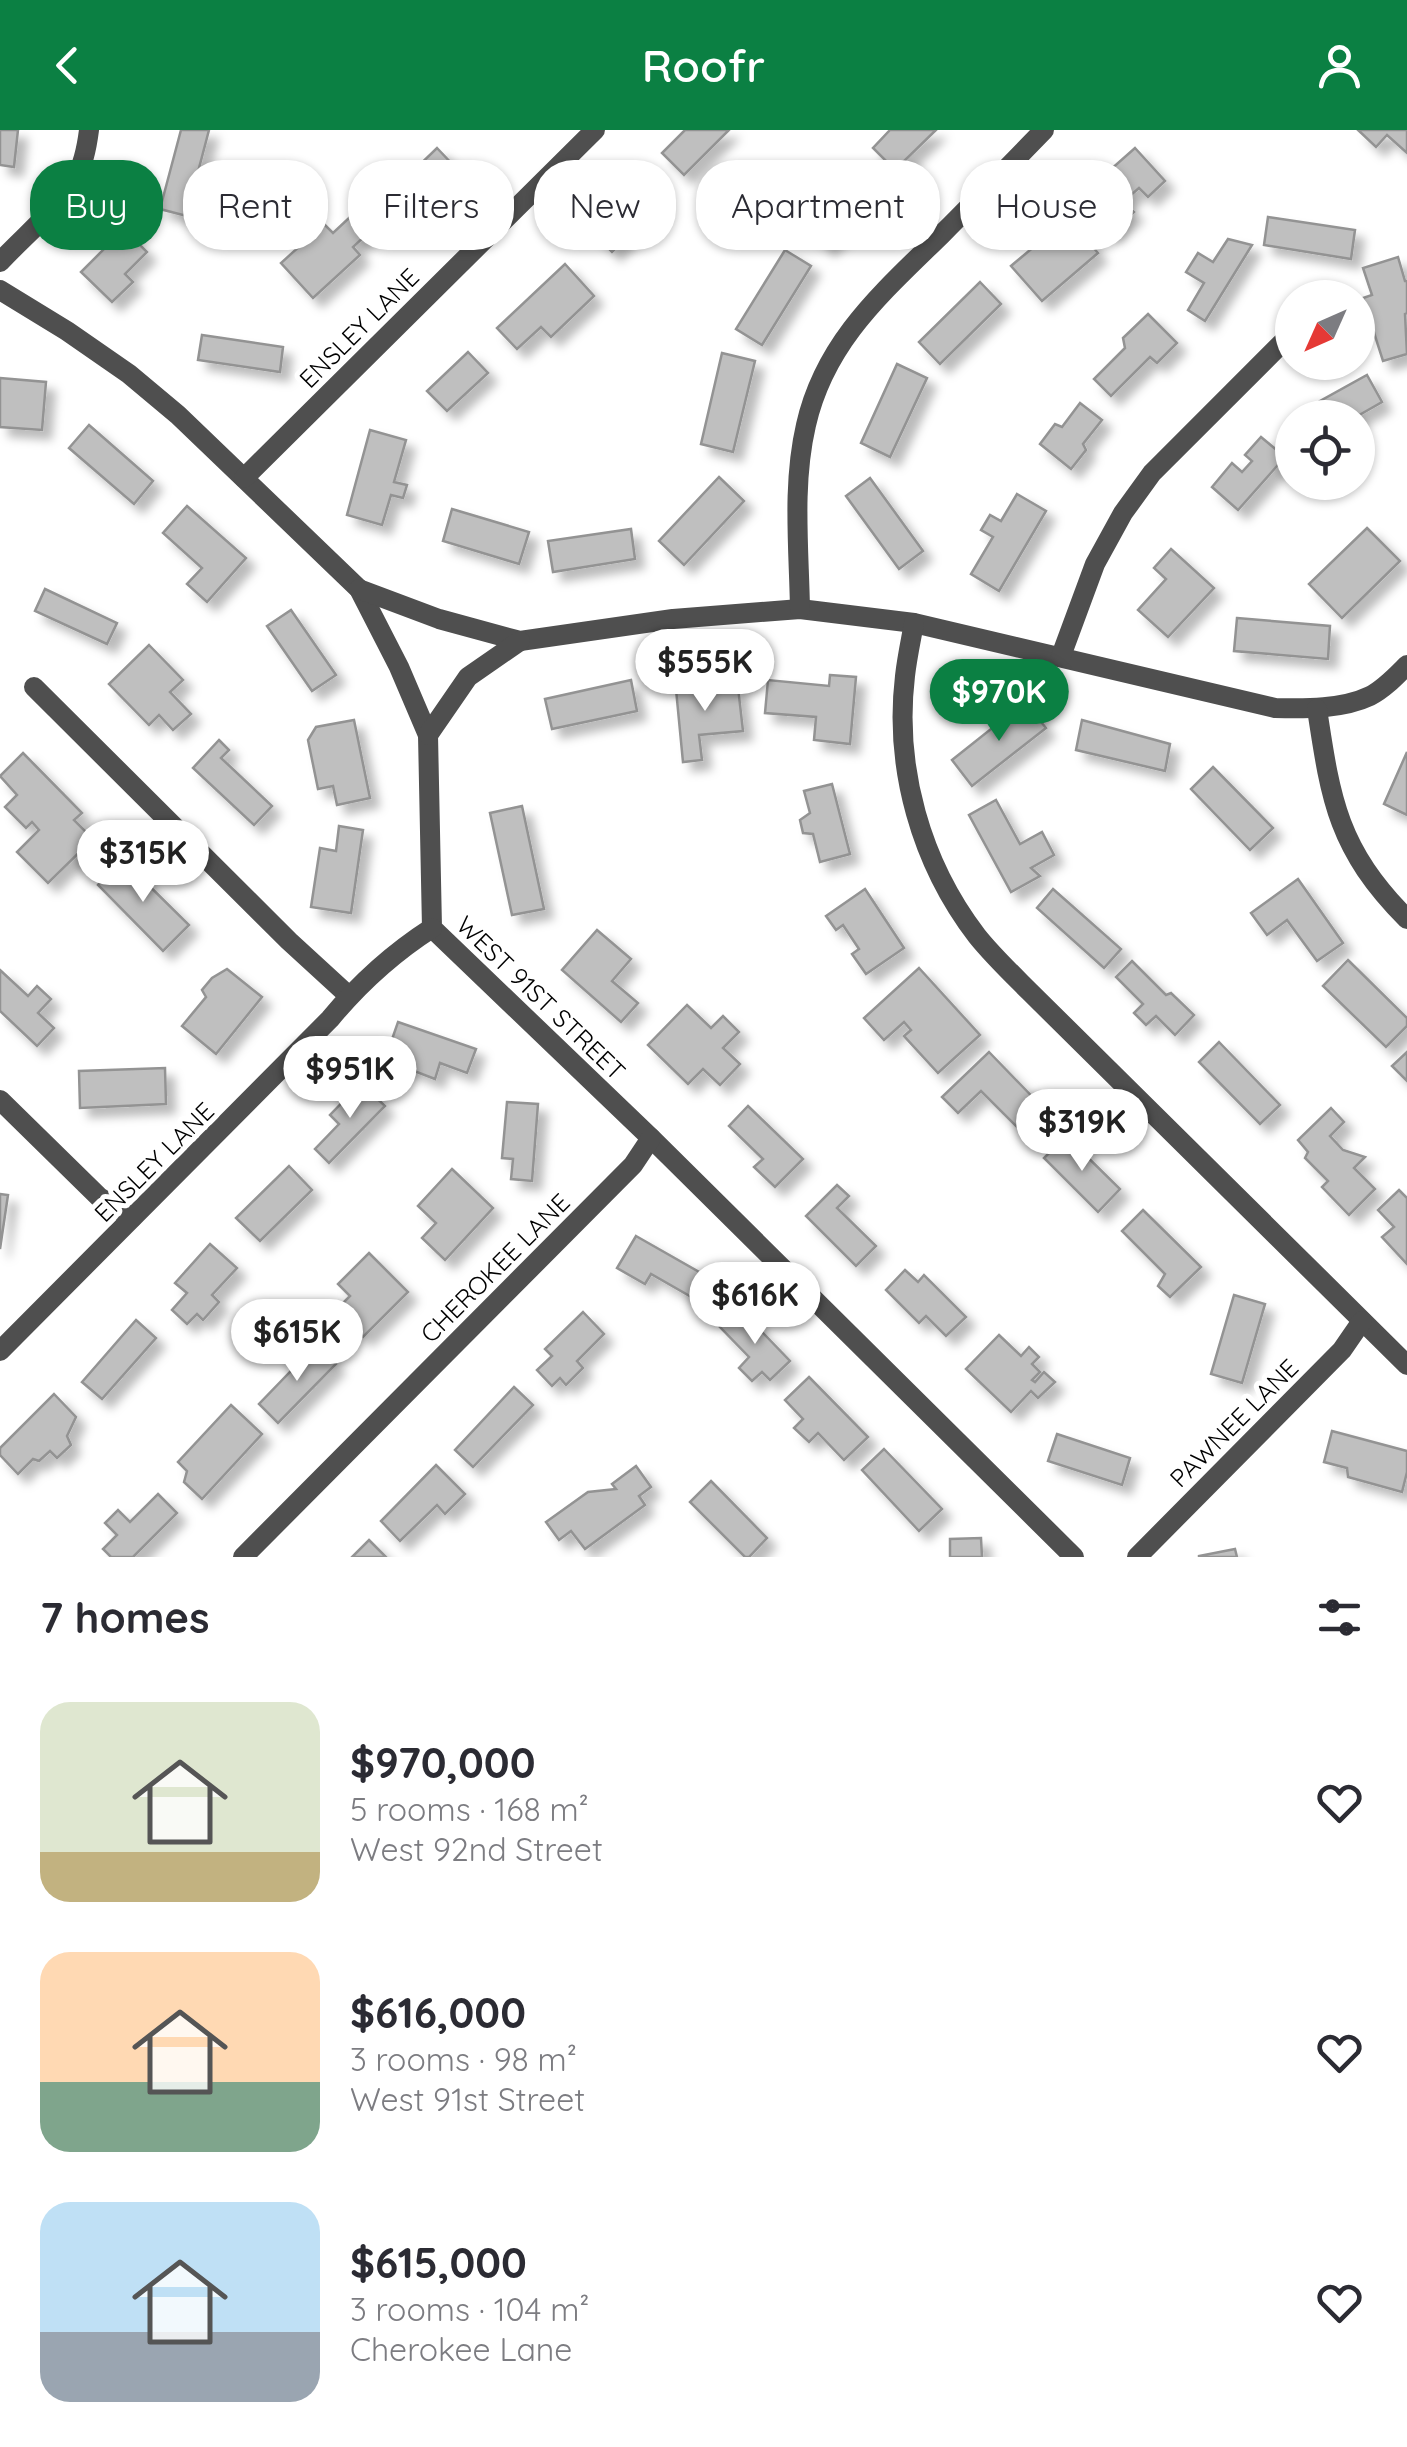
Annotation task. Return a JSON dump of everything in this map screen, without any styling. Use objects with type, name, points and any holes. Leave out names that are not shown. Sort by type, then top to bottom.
[{"type":"street","points":[[0,262],[52,208],[76,176],[89,130]]},
{"type":"street","name":"ENSLEY LANE","points":[[244,478],[595,130]]},
{"type":"street","points":[[800,609],[800,463],[815,392],[831,358],[889,286],[1044,130]]},
{"type":"street","name":"WEST 91ST STREET","points":[[0,290],[128,374],[188,424],[359,588],[428,735],[432,928],[652,1138],[1074,1557]]},
{"type":"street","points":[[1060,656],[1095,564],[1123,513],[1152,473],[1275,349]]},
{"type":"street","points":[[359,588],[439,620],[520,642],[673,619],[800,609],[914,623],[1275,708],[1318,709],[1369,696],[1407,665]]},
{"type":"street","points":[[914,623],[905,675],[904,747],[912,802],[928,854],[953,901],[979,938],[1030,992],[1407,1366]]},
{"type":"street","points":[[428,735],[468,677],[520,642]]},
{"type":"street","points":[[34,687],[349,996]]},
{"type":"street","points":[[1318,709],[1336,812],[1373,882],[1407,918]]},
{"type":"street","name":"ENSLEY LANE","points":[[0,1351],[349,996],[400,948],[432,928]]},
{"type":"street","points":[[0,1100],[98,1197],[132,1218]]},
{"type":"street","name":"CHEROKEE LANE","points":[[243,1557],[633,1164],[652,1138]]},
{"type":"street","name":"PAWNEE LANE","points":[[1137,1557],[1342,1350],[1362,1320]]},
{"type":"building","points":[[0,130],[18,130],[14,167],[0,165]]},
{"type":"building","points":[[181,130],[209,130],[201,160],[183,160],[183,215],[163,210]]},
{"type":"building","points":[[685,130],[729,130],[684,175],[676,167],[676,160],[669,160],[662,153]]},
{"type":"building","points":[[890,130],[936,130],[905,160],[885,160],[873,148]]},
{"type":"building","points":[[1358,130],[1407,130],[1407,153],[1387,135],[1376,147]]},
{"type":"building","points":[[437,148],[448,160],[425,160]]},
{"type":"building","points":[[1135,148],[1165,181],[1148,197],[1139,188],[1133,193],[1133,160],[1121,160]]},
{"type":"building","points":[[1268,217],[1355,230],[1351,259],[1264,245]]},
{"type":"building","points":[[348,219],[348,250],[360,255],[313,298],[281,263],[295,250],[328,250],[328,228],[333,233]]},
{"type":"building","points":[[1228,239],[1252,245],[1205,321],[1188,310],[1204,283],[1186,272],[1198,253],[1213,262]]},
{"type":"building","points":[[103,250],[147,252],[125,274],[133,282],[112,302],[81,272]]},
{"type":"building","points":[[785,250],[811,266],[762,345],[736,329]]},
{"type":"building","points":[[1030,250],[1098,253],[1042,301],[1011,266]]},
{"type":"building","points":[[1398,257],[1407,281],[1407,354],[1383,361],[1375,336],[1375,280],[1367,280],[1363,268]]},
{"type":"building","points":[[565,264],[594,296],[551,337],[541,327],[517,349],[497,328]]},
{"type":"building","points":[[980,282],[1001,304],[940,364],[919,342]]},
{"type":"building","points":[[1148,314],[1177,343],[1157,363],[1150,357],[1111,396],[1094,379],[1125,348],[1123,338]]},
{"type":"building","points":[[202,335],[283,347],[280,372],[198,360]]},
{"type":"building","points":[[468,352],[488,373],[447,411],[427,391]]},
{"type":"building","points":[[722,353],[755,361],[733,452],[701,444]]},
{"type":"building","points":[[897,364],[927,378],[890,457],[861,443]]},
{"type":"building","points":[[0,378],[46,382],[42,430],[0,427]]},
{"type":"building","points":[[1358,380],[1370,380],[1382,402],[1375,406],[1375,400],[1322,400]]},
{"type":"building","points":[[1080,403],[1102,420],[1083,444],[1086,450],[1071,469],[1040,444],[1055,424],[1062,427]]},
{"type":"building","points":[[89,425],[153,481],[134,504],[69,448]]},
{"type":"building","points":[[370,430],[406,440],[394,482],[407,485],[403,498],[391,495],[382,525],[347,515]]},
{"type":"building","points":[[1261,437],[1275,449],[1275,468],[1238,510],[1212,487],[1232,463],[1242,472],[1252,461],[1245,455]]},
{"type":"building","points":[[719,477],[744,501],[684,565],[659,541]]},
{"type":"building","points":[[870,478],[923,551],[899,569],[846,496]]},
{"type":"building","points":[[1017,494],[1046,511],[999,591],[971,574],[993,537],[981,530],[990,515],[1001,521]]},
{"type":"building","points":[[187,506],[246,558],[207,602],[187,584],[202,568],[163,533]]},
{"type":"building","points":[[452,509],[529,532],[519,564],[443,541]]},
{"type":"building","points":[[1367,528],[1400,561],[1342,618],[1309,584]]},
{"type":"building","points":[[631,529],[635,559],[553,572],[548,541]]},
{"type":"building","points":[[1171,549],[1214,588],[1168,637],[1138,610],[1166,579],[1154,568]]},
{"type":"building","points":[[45,589],[117,623],[107,644],[35,611]]},
{"type":"building","points":[[291,610],[336,675],[312,691],[267,626]]},
{"type":"building","points":[[1237,618],[1330,626],[1328,659],[1234,651]]},
{"type":"building","points":[[149,645],[183,680],[170,692],[191,714],[173,730],[159,715],[149,725],[109,684]]},
{"type":"building","points":[[830,675],[856,677],[850,744],[814,740],[816,717],[765,713],[768,680],[829,686]]},
{"type":"building","points":[[700,677],[702,690],[738,687],[743,731],[699,735],[702,760],[683,762],[675,679]]},
{"type":"building","points":[[631,680],[637,711],[552,729],[545,699]]},
{"type":"building","points":[[1025,702],[1046,728],[972,786],[952,760]]},
{"type":"building","points":[[354,720],[370,798],[337,805],[333,786],[318,789],[308,740],[316,727]]},
{"type":"building","points":[[1082,720],[1170,744],[1165,771],[1076,750]]},
{"type":"building","points":[[219,740],[229,750],[221,758],[272,806],[254,825],[193,768]]},
{"type":"building","points":[[1407,752],[1407,815],[1384,804]]},
{"type":"building","points":[[23,753],[82,813],[74,820],[93,839],[48,883],[17,852],[39,830],[32,822],[26,828],[5,807],[17,795],[0,776]]},
{"type":"building","points":[[1213,767],[1273,828],[1250,850],[1191,789]]},
{"type":"building","points":[[832,784],[850,854],[820,862],[813,834],[803,833],[800,820],[810,813],[804,791]]},
{"type":"building","points":[[996,800],[1020,844],[1042,832],[1054,855],[1031,868],[1040,876],[1011,892],[969,815]]},
{"type":"building","points":[[522,806],[544,909],[512,915],[490,813]]},
{"type":"building","points":[[339,826],[363,830],[351,913],[311,907],[320,848],[336,851]]},
{"type":"building","points":[[121,858],[189,925],[163,951],[98,885]]},
{"type":"building","points":[[1298,879],[1343,943],[1317,961],[1287,920],[1267,935],[1251,913]]},
{"type":"building","points":[[865,889],[904,948],[866,974],[852,954],[859,949],[843,925],[836,930],[826,916]]},
{"type":"building","points":[[1053,889],[1121,949],[1104,968],[1037,908]]},
{"type":"building","points":[[597,930],[631,959],[612,981],[638,1003],[621,1022],[562,970]]},
{"type":"building","points":[[1348,960],[1407,1018],[1407,1026],[1386,1047],[1323,986]]},
{"type":"building","points":[[1132,961],[1166,995],[1171,993],[1194,1015],[1175,1035],[1156,1016],[1146,1025],[1134,1013],[1143,1004],[1116,977]]},
{"type":"building","points":[[919,968],[980,1035],[938,1073],[904,1036],[911,1030],[904,1022],[884,1040],[864,1018]]},
{"type":"building","points":[[227,969],[262,997],[216,1054],[182,1026],[206,997],[202,990]]},
{"type":"building","points":[[0,970],[28,996],[37,986],[51,999],[38,1013],[54,1028],[37,1046],[0,1011]]},
{"type":"building","points":[[687,1005],[711,1028],[723,1016],[739,1032],[723,1048],[740,1064],[720,1085],[703,1069],[688,1084],[648,1045]]},
{"type":"building","points":[[398,1022],[476,1049],[467,1073],[440,1063],[435,1079],[401,1066],[401,1052],[389,1048]]},
{"type":"building","points":[[1219,1042],[1280,1105],[1260,1124],[1199,1062]]},
{"type":"building","points":[[989,1052],[1048,1113],[1025,1135],[981,1091],[958,1113],[942,1097]]},
{"type":"building","points":[[1407,1052],[1407,1081],[1392,1066]]},
{"type":"building","points":[[165,1068],[166,1104],[80,1108],[79,1071]]},
{"type":"building","points":[[361,1083],[385,1106],[329,1163],[315,1149],[339,1124],[330,1115]]},
{"type":"building","points":[[507,1102],[538,1104],[532,1181],[511,1179],[513,1159],[502,1158]]},
{"type":"building","points":[[748,1106],[803,1159],[775,1187],[754,1167],[763,1159],[729,1126]]},
{"type":"building","points":[[1331,1108],[1344,1122],[1330,1136],[1343,1150],[1365,1157],[1354,1168],[1375,1189],[1349,1215],[1322,1187],[1328,1181],[1305,1158],[1308,1152],[1298,1140]]},
{"type":"building","points":[[1066,1136],[1120,1189],[1098,1212],[1044,1158]]},
{"type":"building","points":[[289,1166],[312,1190],[260,1241],[236,1218]]},
{"type":"building","points":[[452,1169],[493,1208],[445,1260],[422,1238],[436,1223],[418,1206]]},
{"type":"building","points":[[837,1185],[849,1196],[837,1208],[876,1246],[856,1266],[806,1216]]},
{"type":"building","points":[[1399,1190],[1407,1198],[1407,1264],[1382,1237],[1394,1227],[1378,1210]]},
{"type":"building","points":[[0,1194],[8,1195],[0,1249]]},
{"type":"building","points":[[1143,1210],[1201,1267],[1170,1297],[1158,1286],[1165,1274],[1122,1231]]},
{"type":"building","points":[[636,1236],[715,1281],[702,1303],[651,1274],[645,1284],[617,1268]]},
{"type":"building","points":[[210,1244],[237,1268],[212,1295],[219,1302],[203,1320],[197,1314],[187,1324],[172,1310],[187,1293],[175,1283]]},
{"type":"building","points":[[369,1253],[408,1292],[363,1337],[336,1310],[350,1296],[338,1284]]},
{"type":"building","points":[[905,1270],[918,1282],[924,1275],[966,1317],[946,1336],[926,1316],[919,1323],[886,1290]]},
{"type":"building","points":[[1234,1295],[1265,1304],[1242,1383],[1211,1374]]},
{"type":"building","points":[[740,1309],[790,1361],[770,1380],[762,1372],[752,1381],[739,1368],[749,1357],[720,1327]]},
{"type":"building","points":[[583,1312],[604,1334],[577,1361],[583,1368],[566,1385],[560,1378],[552,1386],[537,1370],[552,1356],[545,1349]]},
{"type":"building","points":[[136,1320],[156,1338],[102,1399],[82,1382]]},
{"type":"building","points":[[999,1335],[1021,1356],[1029,1347],[1039,1357],[1032,1364],[1040,1372],[1032,1380],[1035,1382],[1044,1372],[1055,1382],[1038,1398],[1031,1391],[1011,1412],[966,1369]]},
{"type":"building","points":[[316,1345],[336,1364],[278,1423],[259,1404]]},
{"type":"building","points":[[809,1377],[868,1437],[844,1460],[818,1433],[809,1442],[794,1428],[803,1419],[785,1400]]},
{"type":"building","points":[[514,1387],[533,1405],[473,1467],[455,1450]]},
{"type":"building","points":[[54,1394],[76,1417],[67,1436],[71,1445],[57,1458],[50,1451],[39,1461],[33,1459],[18,1474],[0,1455],[0,1448]]},
{"type":"building","points":[[231,1405],[262,1434],[202,1499],[184,1482],[187,1471],[178,1462]]},
{"type":"building","points":[[1332,1431],[1407,1451],[1402,1492],[1348,1477],[1347,1468],[1324,1462]]},
{"type":"building","points":[[1057,1434],[1130,1458],[1122,1485],[1048,1461]]},
{"type":"building","points":[[884,1449],[942,1509],[919,1531],[862,1470]]},
{"type":"building","points":[[436,1465],[465,1494],[445,1514],[437,1505],[400,1541],[381,1521]]},
{"type":"building","points":[[636,1466],[651,1487],[639,1496],[645,1505],[585,1549],[571,1531],[559,1540],[546,1522],[588,1492],[616,1489],[612,1484]]},
{"type":"building","points":[[711,1481],[767,1538],[749,1557],[690,1502]]},
{"type":"building","points":[[158,1494],[177,1513],[133,1557],[111,1557],[103,1549],[117,1535],[105,1523],[118,1510],[130,1522]]},
{"type":"building","points":[[981,1538],[982,1557],[950,1557],[950,1539]]},
{"type":"building","points":[[369,1540],[386,1557],[352,1557]]},
{"type":"building","points":[[1235,1549],[1237,1557],[1199,1557],[1199,1556]]}]
